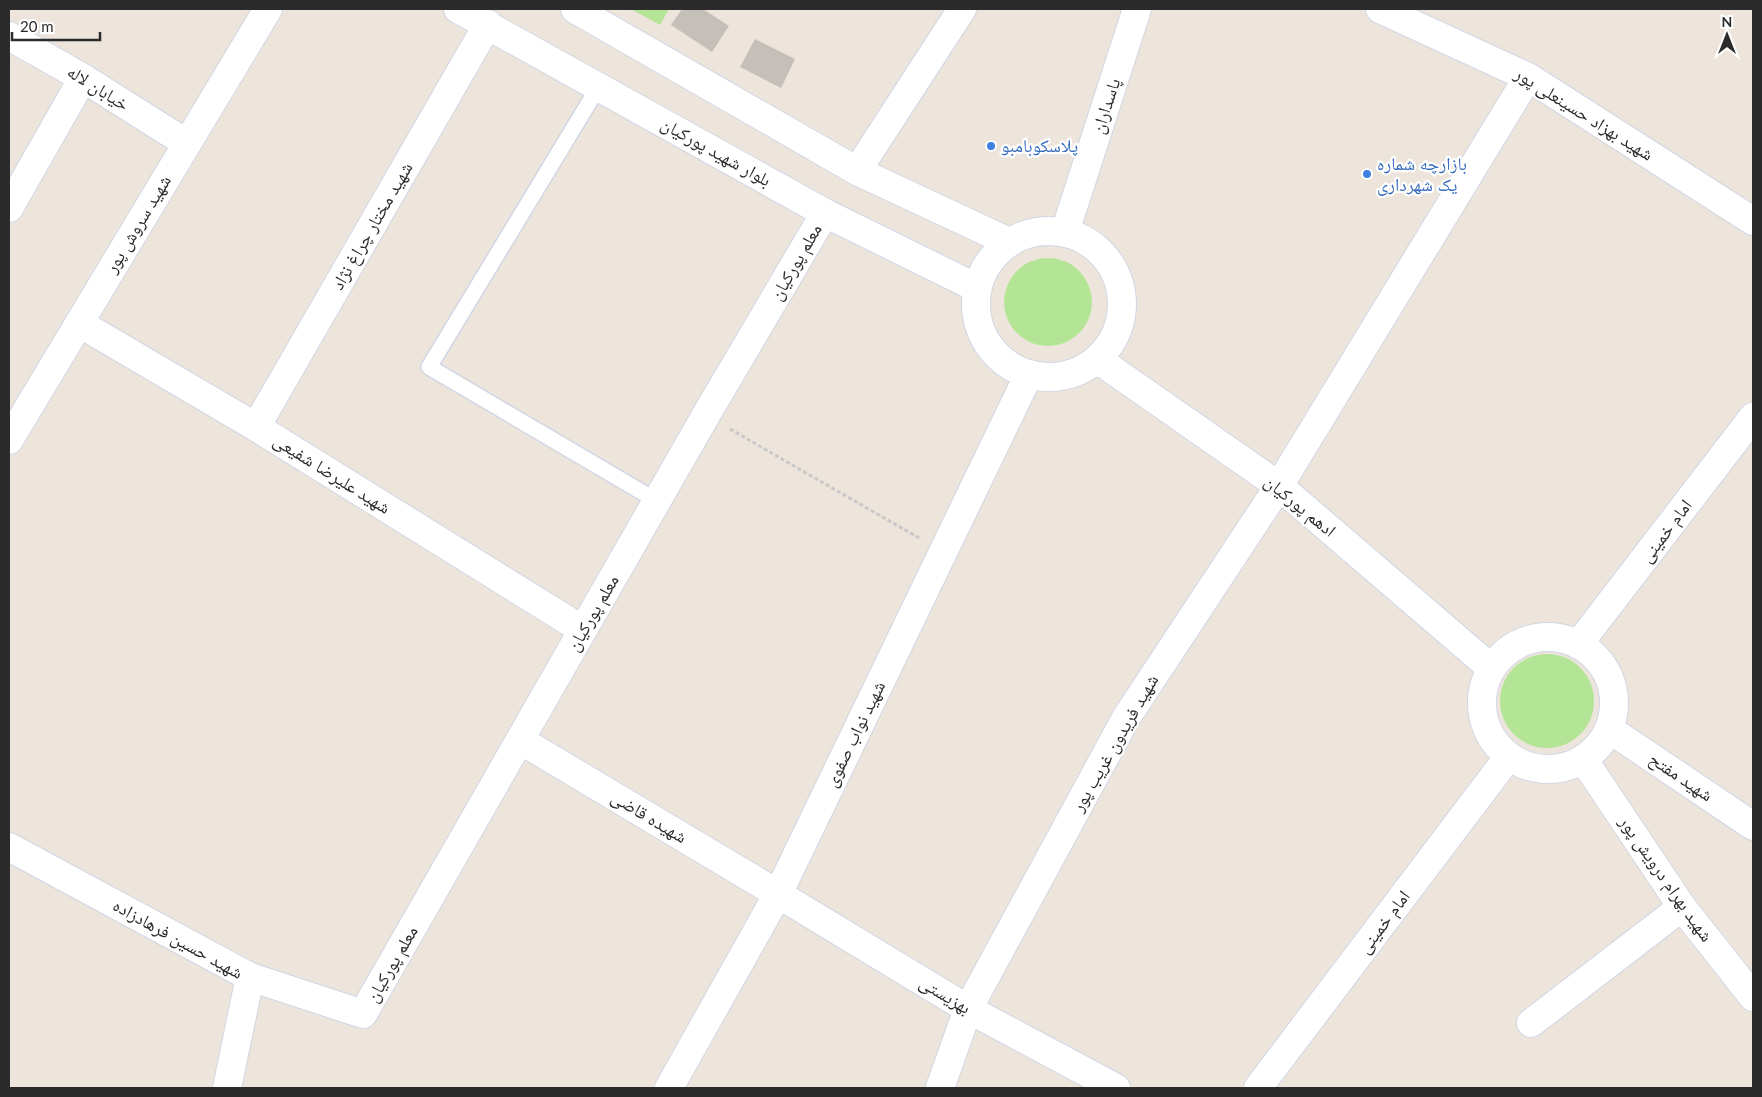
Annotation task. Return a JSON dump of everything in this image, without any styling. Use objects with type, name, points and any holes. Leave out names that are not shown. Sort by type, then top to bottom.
[{"type":"street","name":"شهید سروش پور","points":[[9,440],[268,9]]},
{"type":"street","name":"بلوار شهید پورکیان","points":[[458,9],[825,213],[977,288]]},
{"type":"street","points":[[575,9],[857,171],[1009,242]]},
{"type":"street","points":[[857,171],[962,9]]},
{"type":"street","name":"پاسداران","points":[[1065,232],[1137,9]]},
{"type":"street","name":"شهید بهزاد حسینعلی پور","points":[[1380,9],[1528,77],[1753,221]]},
{"type":"street","name":"شهید مختار چراغ نژاد","points":[[256,427],[488,24]]},
{"type":"street","name":"خیابان لاله","points":[[9,36],[83,78],[186,144]]},
{"type":"street","points":[[1279,486],[1528,77]]},
{"type":"street","points":[[9,208],[83,78]]},
{"type":"street","name":"معلم پورکیان","points":[[250,977],[363,1014],[706,415],[825,213]]},
{"type":"street","points":[[1046,231],[1065,232],[1086,241],[1104,255],[1117,275],[1123,297],[1121,321],[1112,342],[1097,359],[1077,372],[1053,377],[1029,374],[1009,365],[992,351],[981,332],[976,310],[977,288],[984,270],[995,254],[1009,242],[1027,234],[1046,231]]},
{"type":"street","name":"شهید علیرضا شفیعی","points":[[79,323],[256,427],[583,630]]},
{"type":"street","name":"ادهم پورکیان","points":[[1097,359],[1279,486],[1492,668]]},
{"type":"street","name":"شهید نواب صفوی","points":[[669,1088],[778,894],[1029,374]]},
{"type":"street","name":"امام خمینی","points":[[1578,644],[1753,417]]},
{"type":"street","name":"شهید فریدون غریب پور","points":[[940,1088],[968,1009],[1126,718],[1279,486]]},
{"type":"street","points":[[1540,637],[1560,638],[1578,644],[1595,656],[1607,672],[1614,700],[1614,710],[1609,729],[1598,746],[1583,759],[1566,767],[1546,769],[1526,766],[1508,756],[1494,743],[1485,725],[1482,706],[1484,686],[1492,668],[1504,653],[1521,643],[1540,637]]},
{"type":"street","name":"شهید مفتح","points":[[1609,729],[1753,826]]},
{"type":"street","name":"شهیده قاضی","points":[[520,740],[778,894]]},
{"type":"street","name":"امام خمینی","points":[[1258,1088],[1508,756]]},
{"type":"street","name":"شهید بهرام درویش پور","points":[[1583,759],[1682,907],[1753,997]]},
{"type":"street","name":"شهید حسین فرهادزاده","points":[[9,847],[250,977],[227,1088]]},
{"type":"street","name":"بهزیستی","points":[[778,894],[968,1009],[1116,1088]]},
{"type":"street","points":[[1531,1023],[1682,907]]},
{"type":"lane","points":[[599,86],[429,367],[657,501]]},
{"type":"path","points":[[706,415],[943,552]]},
{"type":"green space","points":[[631,9],[669,9],[660,25]]},
{"type":"green space","points":[[1048,258],[1065,262],[1079,271],[1088,285],[1092,302],[1088,319],[1079,333],[1065,342],[1048,346],[1031,342],[1017,333],[1008,319],[1004,302],[1008,285],[1017,271],[1031,262]]},
{"type":"green space","points":[[1538,654],[1556,654],[1581,667],[1591,683],[1594,701],[1591,719],[1581,735],[1556,748],[1538,748],[1513,735],[1500,710],[1500,692],[1513,667]]},
{"type":"building","points":[[682,9],[703,9],[729,26],[712,52],[671,25]]},
{"type":"building","points":[[755,39],[795,59],[781,88],[740,67]]},
{"type":"place","name":"پلاسکوبامبو","points":[[991,146]]},
{"type":"place","name":"بازارچه شماره یک شهرداری","points":[[1367,174]]}]
